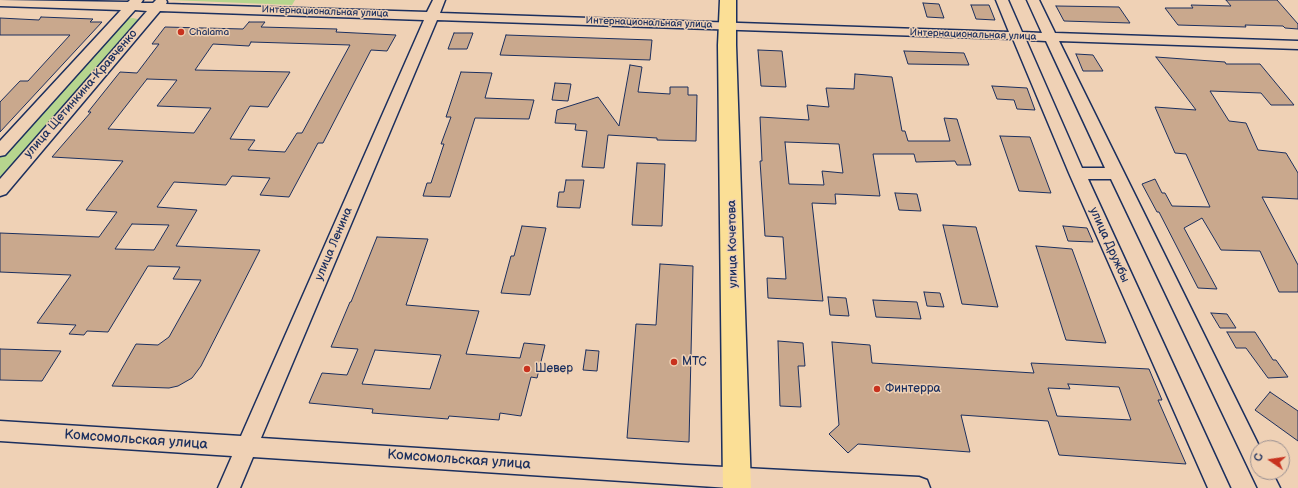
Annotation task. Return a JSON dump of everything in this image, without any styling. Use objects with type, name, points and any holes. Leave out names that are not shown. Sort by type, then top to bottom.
[{"type":"main road","name":"улица Кочетова","points":[[728,0],[727,26],[737,482]]},
{"type":"street","name":"улица Дружбы","points":[[1002,0],[1077,173],[1219,488]]},
{"type":"street","points":[[1033,0],[1250,450]]},
{"type":"street","name":"Интернациональная улица","points":[[0,2],[160,3],[436,8],[727,26],[1298,45]]},
{"type":"street","name":"улица Щетинкина-Кравченко","points":[[0,151],[134,3]]},
{"type":"street","name":"улица Щетинкина-Кравченко","points":[[0,189],[160,3]]},
{"type":"street","name":"улица Ленина","points":[[229,488],[436,8]]},
{"type":"street","points":[[1077,173],[1116,174]]},
{"type":"street","name":"Комсомольская улица","points":[[0,431],[737,482],[919,488]]},
{"type":"green space","points":[[170,0],[295,0],[292,5]]},
{"type":"green space","points":[[133,18],[141,20],[0,178],[0,156],[123,19]]},
{"type":"building","points":[[1226,0],[1277,0],[1298,24],[1298,29],[1285,28],[1283,26],[1245,25],[1246,27],[1178,25],[1165,8],[1193,8],[1191,5],[1231,6]]},
{"type":"building","points":[[923,3],[939,4],[944,18],[927,17]]},
{"type":"building","points":[[971,5],[989,5],[995,20],[976,19]]},
{"type":"building","points":[[1056,6],[1119,7],[1130,23],[1064,21]]},
{"type":"building","points":[[41,17],[93,19],[90,22],[102,22],[0,132],[0,102],[20,81],[28,81],[70,35],[0,35],[0,18],[39,20]]},
{"type":"building","points":[[249,22],[265,22],[261,27],[337,29],[336,32],[396,35],[387,51],[371,50],[323,143],[318,143],[289,197],[260,195],[270,178],[232,176],[226,185],[174,182],[157,207],[197,210],[176,246],[260,250],[201,366],[192,378],[178,386],[169,388],[112,386],[136,344],[158,345],[169,337],[201,280],[173,279],[180,267],[148,266],[108,332],[87,331],[84,335],[69,334],[76,325],[37,323],[71,275],[0,272],[0,233],[99,237],[117,212],[86,210],[123,161],[52,157],[91,112],[88,112],[120,72],[137,73],[159,44],[152,44],[165,27],[243,29]],"holes":[[[251,42],[350,45],[302,133],[297,133],[285,152],[248,150],[255,140],[230,139],[250,106],[268,107],[290,72],[195,70],[213,44],[249,46]],[[147,79],[177,80],[157,106],[211,108],[194,133],[108,129]],[[132,224],[169,225],[154,250],[115,249]]]},
{"type":"building","points":[[454,33],[473,33],[467,49],[448,49]]},
{"type":"building","points":[[506,35],[652,40],[650,60],[500,55]]},
{"type":"building","points":[[758,50],[782,51],[786,87],[761,86]]},
{"type":"building","points":[[904,51],[964,53],[969,65],[908,64]]},
{"type":"building","points":[[1076,54],[1093,55],[1103,71],[1083,71]]},
{"type":"building","points":[[1156,57],[1225,62],[1226,64],[1260,64],[1294,105],[1271,105],[1261,93],[1210,91],[1229,121],[1246,123],[1258,150],[1286,153],[1298,173],[1298,199],[1262,197],[1298,265],[1298,292],[1279,292],[1260,251],[1221,250],[1202,218],[1184,228],[1217,289],[1198,288],[1159,212],[1157,212],[1142,184],[1155,179],[1162,193],[1165,193],[1172,206],[1210,207],[1186,154],[1175,153],[1155,107],[1196,110]]},
{"type":"building","points":[[630,65],[642,67],[638,92],[670,94],[670,87],[688,87],[688,95],[697,95],[696,141],[657,140],[657,138],[608,135],[604,168],[582,167],[587,131],[575,130],[576,124],[555,123],[557,110],[598,97],[619,126]]},
{"type":"building","points":[[461,72],[492,73],[485,98],[534,100],[529,119],[475,118],[450,197],[423,196],[427,183],[431,183],[444,144],[441,144],[451,117],[446,117]]},
{"type":"building","points":[[855,74],[892,77],[902,131],[905,131],[908,141],[950,141],[944,118],[957,119],[971,165],[957,165],[955,161],[916,162],[914,154],[873,154],[880,196],[835,194],[836,204],[812,203],[823,301],[768,298],[767,278],[786,279],[783,237],[765,236],[760,161],[762,161],[760,117],[809,120],[807,105],[829,107],[826,88],[854,89]],"holes":[[[785,142],[839,144],[843,173],[822,171],[824,185],[789,184]]]},
{"type":"building","points":[[555,83],[571,84],[568,101],[552,100]]},
{"type":"building","points":[[992,86],[1027,88],[1035,110],[1017,109],[1014,100],[997,99]]},
{"type":"building","points":[[1000,136],[1030,137],[1051,193],[1019,191]]},
{"type":"building","points":[[637,163],[665,164],[662,226],[632,225]]},
{"type":"building","points":[[566,180],[584,180],[580,208],[557,207],[559,192],[564,192]]},
{"type":"building","points":[[895,193],[917,194],[921,211],[899,210]]},
{"type":"building","points":[[943,225],[976,227],[998,307],[962,304]]},
{"type":"building","points":[[522,226],[546,228],[530,295],[501,293],[511,256],[514,256]]},
{"type":"building","points":[[1063,226],[1087,228],[1093,242],[1068,241]]},
{"type":"building","points":[[377,237],[428,239],[406,305],[479,311],[466,354],[520,358],[524,343],[545,345],[537,378],[531,377],[521,416],[500,413],[499,420],[449,416],[448,419],[372,413],[373,409],[309,403],[322,373],[347,375],[358,349],[331,347]],"holes":[[[375,350],[441,355],[430,389],[362,384]]]},
{"type":"building","points":[[1036,246],[1072,249],[1106,343],[1066,340]]},
{"type":"building","points":[[660,264],[693,266],[689,442],[627,438],[636,324],[656,325]]},
{"type":"building","points":[[924,292],[940,293],[944,307],[927,306]]},
{"type":"building","points":[[828,297],[846,298],[849,316],[830,315]]},
{"type":"building","points":[[873,300],[917,302],[921,319],[876,317]]},
{"type":"building","points":[[1211,313],[1227,314],[1236,328],[1220,328]]},
{"type":"building","points":[[1227,332],[1255,332],[1273,360],[1276,360],[1288,377],[1268,378],[1246,348],[1236,348]]},
{"type":"building","points":[[778,341],[803,343],[805,366],[798,366],[801,407],[780,406]]},
{"type":"building","points":[[832,342],[870,345],[872,363],[1034,373],[1031,363],[1149,369],[1162,400],[1158,400],[1186,464],[1059,455],[1048,421],[961,415],[970,452],[858,444],[848,453],[829,434],[839,425]],"holes":[[[1068,384],[1119,387],[1131,420],[1057,416],[1048,388],[1070,389]]]},
{"type":"building","points":[[0,349],[61,351],[42,381],[0,380]]},
{"type":"building","points":[[586,350],[599,351],[597,371],[583,370]]},
{"type":"building","points":[[1270,392],[1298,411],[1298,441],[1255,410]]},
{"type":"place","name":"Chalama","points":[[181,32]]},
{"type":"place","name":"МТС","points":[[674,362]]},
{"type":"place","name":"Шевер","points":[[527,369]]},
{"type":"place","name":"Финтерра","points":[[877,389]]}]
